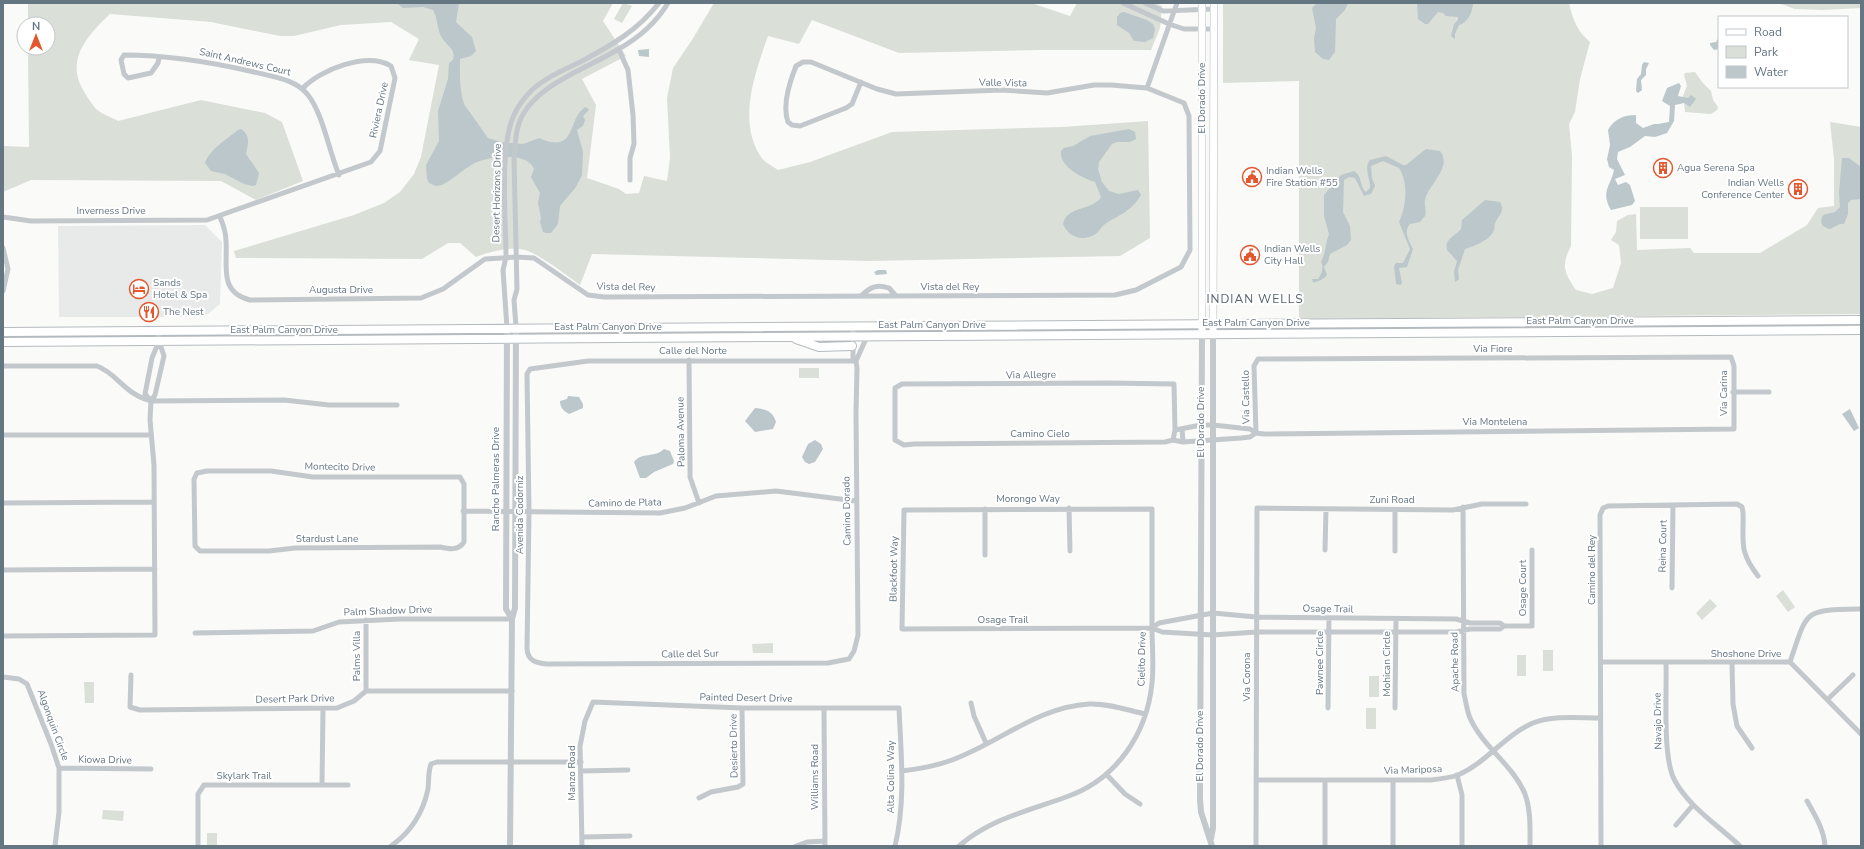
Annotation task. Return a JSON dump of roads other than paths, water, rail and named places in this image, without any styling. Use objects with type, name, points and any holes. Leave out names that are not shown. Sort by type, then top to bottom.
[{"type":"main road","name":"El Dorado Drive","points":[[1202,6],[1202,334]]},
{"type":"main road","name":"El Dorado Drive","points":[[1213,334],[1214,6]]},
{"type":"main road","points":[[1202,181],[1214,181]]},
{"type":"main road","points":[[1202,223],[1214,223]]},
{"type":"main road","name":"East Palm Canyon Drive","points":[[3,332],[1202,323],[1861,320]]},
{"type":"main road","name":"East Palm Canyon Drive","points":[[3,342],[1861,330]]},
{"type":"main road","points":[[787,337],[819,347],[852,346]]},
{"type":"street","name":"Desert Horizons Drive","points":[[507,339],[502,270],[506,257],[507,137],[514,115],[533,90],[554,76],[627,36],[652,13],[659,3]]},
{"type":"street","name":"Desert Horizons Drive","points":[[516,339],[514,300],[517,289],[514,160],[515,139],[523,116],[530,104],[542,94],[561,81],[619,50],[643,32],[668,3]]},
{"type":"street","points":[[1124,3],[1169,24],[1184,29],[1214,29]]},
{"type":"street","points":[[1145,3],[1163,11],[1214,6]]},
{"type":"street","points":[[1147,88],[1169,24],[1178,3]]},
{"type":"street","points":[[619,50],[628,70],[633,115],[634,144],[630,158],[630,180]]},
{"type":"street","name":"Saint Andrews Court","points":[[159,57],[158,63],[151,73],[132,78],[128,78],[124,74],[121,64],[122,56],[159,57],[210,62],[284,79],[303,88]]},
{"type":"street","name":"Valle Vista","points":[[861,82],[852,104],[846,108],[800,126],[792,125],[788,122],[786,112],[791,82],[796,66],[803,62],[811,62],[896,94],[1002,90],[1047,93],[1094,85],[1147,88]]},
{"type":"street","name":"Riviera Drive","points":[[220,217],[370,162],[380,151],[395,78],[393,70],[387,64],[350,63],[320,74],[303,88]]},
{"type":"street","points":[[303,88],[314,105],[339,174]]},
{"type":"street","name":"Vista del Rey","points":[[516,257],[534,258],[588,295],[604,297],[1115,295],[1136,290],[1181,267],[1190,250],[1189,116],[1184,103],[1147,88]]},
{"type":"street","name":"Inverness Drive","points":[[3,217],[31,221],[200,221],[220,217]]},
{"type":"street","name":"Augusta Drive","points":[[220,217],[226,239],[228,282],[233,292],[238,296],[250,300],[421,298],[444,290],[485,259],[516,257]]},
{"type":"street","points":[[3,248],[8,269],[3,291]]},
{"type":"street","points":[[861,296],[867,290],[876,286],[889,288],[896,296]]},
{"type":"street","name":"Camino Dorado","points":[[853,326],[853,358],[856,361]]},
{"type":"street","points":[[150,401],[155,395],[164,356],[159,341],[158,331]]},
{"type":"street","name":"El Dorado Drive","points":[[1202,334],[1200,800],[1201,812],[1211,843]]},
{"type":"street","name":"El Dorado Drive","points":[[1211,843],[1214,828],[1213,334]]},
{"type":"street","name":"Camino Dorado","points":[[849,659],[854,651],[858,635],[856,361],[865,341],[871,336]]},
{"type":"street","name":"Rancho Palmeras Drive","points":[[507,339],[506,609],[512,619]]},
{"type":"street","name":"Rancho Palmeras Drive","points":[[510,846],[512,619],[515,608],[516,339]]},
{"type":"street","points":[[3,636],[155,635],[154,466],[150,401],[145,394],[152,358],[159,341]]},
{"type":"street","name":"Via Fiore","points":[[1256,361],[1261,359],[1731,357]]},
{"type":"street","name":"Via Carina","points":[[1731,357],[1734,366],[1734,428]]},
{"type":"street","name":"Paloma Avenue","points":[[689,360],[690,477],[699,503]]},
{"type":"street","name":"Calle del Norte","points":[[530,369],[588,361],[856,361]]},
{"type":"street","name":"Via Castello","points":[[1256,361],[1254,366],[1256,433]]},
{"type":"street","points":[[3,366],[97,366],[108,372],[134,395],[150,401],[284,400],[329,405],[397,405]]},
{"type":"street","name":"Avenida Codorniz","points":[[530,369],[528,374],[529,512],[527,649],[531,660]]},
{"type":"street","name":"Via Allegre","points":[[895,392],[898,385],[902,384],[1174,384],[1175,430]]},
{"type":"street","name":"Camino Cielo","points":[[895,392],[895,440],[904,446],[914,444],[1165,442],[1172,440]]},
{"type":"street","points":[[1733,392],[1769,392]]},
{"type":"street","name":"Via Montelena","points":[[1175,430],[1201,425],[1213,425],[1250,429],[1256,433]]},
{"type":"street","points":[[1237,427],[1238,438]]},
{"type":"street","name":"Via Montelena","points":[[1172,440],[1183,442],[1250,437],[1256,433],[1734,428]]},
{"type":"street","points":[[1182,429],[1183,442]]},
{"type":"street","points":[[1172,440],[1175,430]]},
{"type":"street","points":[[3,435],[151,435]]},
{"type":"street","name":"Montecito Drive","points":[[196,510],[194,479],[197,473],[207,471],[271,471],[313,477],[455,475],[463,480],[464,484],[463,512]]},
{"type":"street","name":"Camino de Plata","points":[[463,512],[660,513],[685,508],[716,496],[776,491],[856,501]]},
{"type":"street","points":[[3,503],[154,502]]},
{"type":"street","name":"Zuni Road","points":[[1257,508],[1453,510],[1482,504],[1526,504]]},
{"type":"street","name":"Camino del Rey","points":[[1601,846],[1600,515],[1603,508],[1608,506],[1733,504],[1740,506],[1743,512],[1743,552],[1758,576]]},
{"type":"street","name":"Reina Court","points":[[1672,588],[1673,506]]},
{"type":"street","name":"Apache Road","points":[[1463,507],[1464,694],[1470,717],[1477,730],[1516,777],[1524,793],[1530,816],[1530,846]]},
{"type":"street","points":[[1069,508],[1070,551]]},
{"type":"street","name":"Morongo Way","points":[[904,510],[1069,508],[1152,509]]},
{"type":"street","name":"Via Corona","points":[[1256,846],[1257,508]]},
{"type":"street","points":[[985,509],[985,555]]},
{"type":"street","name":"Cielito Drive","points":[[959,846],[980,830],[1004,818],[1067,797],[1095,783],[1118,763],[1135,740],[1145,714],[1152,682],[1152,509]]},
{"type":"street","points":[[1325,550],[1326,509]]},
{"type":"street","name":"Stardust Lane","points":[[196,510],[195,546],[197,549],[204,552],[295,548],[457,549],[464,542],[463,512]]},
{"type":"street","name":"Blackfoot Way","points":[[902,629],[904,510]]},
{"type":"street","points":[[1394,510],[1395,551]]},
{"type":"street","name":"Osage Court","points":[[1532,550],[1532,626]]},
{"type":"street","points":[[3,570],[155,569]]},
{"type":"street","points":[[1790,662],[1803,623],[1810,615],[1825,610],[1861,610]]},
{"type":"street","name":"Osage Trail","points":[[1152,628],[1159,623],[1213,613],[1256,617],[1456,619],[1463,621],[1500,623],[1504,626]]},
{"type":"street","name":"Pawnee Circle","points":[[1328,708],[1329,618]]},
{"type":"street","name":"Palm Shadow Drive","points":[[195,633],[313,631],[339,622],[366,620],[512,619]]},
{"type":"street","name":"Mohican Circle","points":[[1395,708],[1396,619]]},
{"type":"street","name":"Palms Villa","points":[[366,620],[366,691]]},
{"type":"street","name":"Osage Trail","points":[[902,629],[1152,628],[1162,632],[1213,635],[1256,632],[1456,632],[1463,630],[1500,629],[1504,626],[1532,626]]},
{"type":"street","name":"Calle del Sur","points":[[531,660],[538,663],[547,664],[617,664],[828,663],[849,659]]},
{"type":"street","name":"Shoshone Drive","points":[[1601,662],[1790,662],[1861,734]]},
{"type":"street","name":"Navajo Drive","points":[[1666,663],[1668,756],[1675,781],[1693,805],[1740,846]]},
{"type":"street","points":[[1732,663],[1733,704],[1737,726],[1752,748]]},
{"type":"street","name":"Desert Park Drive","points":[[130,675],[130,707],[140,710],[337,708],[354,702],[366,691]]},
{"type":"street","points":[[1828,699],[1853,675]]},
{"type":"street","name":"Algonquin Circle","points":[[3,677],[18,679],[27,684],[59,768],[59,812],[55,846]]},
{"type":"street","points":[[366,691],[512,691]]},
{"type":"street","name":"Painted Desert Drive","points":[[593,702],[742,708],[899,708]]},
{"type":"street","name":"Manzo Road","points":[[582,846],[580,746],[585,721],[593,702]]},
{"type":"street","points":[[971,703],[974,716],[986,743]]},
{"type":"street","points":[[902,771],[927,768],[953,760],[1040,715],[1057,709],[1089,704],[1104,705],[1145,714]]},
{"type":"street","name":"Desierto Drive","points":[[699,798],[711,792],[738,787],[743,784],[742,708]]},
{"type":"street","name":"Williams Road","points":[[824,708],[825,844]]},
{"type":"street","name":"Alta Colina Way","points":[[895,846],[899,830],[902,771],[899,708]]},
{"type":"street","points":[[322,784],[323,709]]},
{"type":"street","name":"Via Mariposa","points":[[1257,780],[1431,780],[1457,775],[1478,764],[1511,736],[1534,723],[1553,719],[1600,718]]},
{"type":"street","points":[[391,846],[411,829],[420,815],[428,787],[429,770],[431,764],[437,762],[581,762]]},
{"type":"street","name":"Kiowa Drive","points":[[59,768],[151,769]]},
{"type":"street","points":[[581,771],[628,770]]},
{"type":"street","points":[[1106,774],[1125,794],[1140,804]]},
{"type":"street","points":[[1457,775],[1462,796],[1462,846]]},
{"type":"street","points":[[1325,780],[1325,846]]},
{"type":"street","points":[[1393,781],[1393,846]]},
{"type":"street","name":"Skylark Trail","points":[[198,846],[198,794],[204,784],[348,785]]},
{"type":"street","points":[[1807,801],[1822,830],[1824,846]]},
{"type":"street","points":[[1676,825],[1693,805]]},
{"type":"street","points":[[582,837],[630,836]]},
{"type":"street","points":[[796,846],[807,842],[825,844]]},
{"type":"water","points":[[397,3],[459,3],[456,22],[472,37],[476,51],[471,56],[460,59],[462,98],[464,104],[488,138],[501,142],[523,144],[539,138],[551,142],[560,142],[570,133],[580,112],[586,107],[589,110],[583,116],[585,120],[583,126],[577,130],[583,152],[582,175],[576,187],[560,206],[558,224],[551,233],[543,232],[540,222],[541,218],[538,203],[540,193],[531,177],[534,169],[530,163],[523,160],[515,157],[496,157],[487,159],[473,164],[442,185],[436,186],[429,183],[427,179],[426,165],[439,141],[438,111],[448,79],[449,63],[453,60],[454,56],[451,48],[440,35],[433,10],[423,7],[403,8]]},
{"type":"water","points":[[1317,3],[1348,3],[1345,10],[1336,19],[1335,52],[1329,60],[1323,59],[1315,52],[1314,38],[1316,28],[1312,8]]},
{"type":"water","points":[[1417,3],[1473,4],[1469,18],[1459,25],[1455,34],[1455,39],[1451,36],[1454,24],[1458,20],[1458,17],[1446,16],[1443,13],[1438,12],[1428,24],[1425,24],[1418,19]]},
{"type":"water","points":[[1124,12],[1147,20],[1153,24],[1155,29],[1153,38],[1145,42],[1134,41],[1129,33],[1117,25],[1117,17],[1120,13]]},
{"type":"water","points":[[1718,39],[1718,49],[1714,50],[1710,43],[1716,42]]},
{"type":"water","points":[[649,49],[649,57],[639,56],[638,50]]},
{"type":"water","points":[[1644,62],[1649,63],[1646,69],[1646,75],[1641,80],[1642,90],[1638,93],[1636,91],[1637,79],[1641,74],[1642,65]]},
{"type":"water","points":[[1679,83],[1681,86],[1678,96],[1688,98],[1691,95],[1696,99],[1690,107],[1684,103],[1675,105],[1674,121],[1667,133],[1655,137],[1645,136],[1630,147],[1618,152],[1617,159],[1625,175],[1615,179],[1618,185],[1626,182],[1630,185],[1635,201],[1632,205],[1611,210],[1606,198],[1607,189],[1614,170],[1609,167],[1607,159],[1610,145],[1608,130],[1610,126],[1616,120],[1632,115],[1636,115],[1636,123],[1643,128],[1654,124],[1669,122],[1670,106],[1662,101],[1667,88]]},
{"type":"water","points":[[241,129],[248,137],[246,154],[259,173],[256,185],[253,186],[244,184],[225,174],[211,171],[205,163],[214,149]]},
{"type":"water","points":[[1129,129],[1135,132],[1136,139],[1130,142],[1117,142],[1112,144],[1099,162],[1098,169],[1102,182],[1109,191],[1119,194],[1138,190],[1141,195],[1134,205],[1105,224],[1094,235],[1080,238],[1072,235],[1063,224],[1065,218],[1075,211],[1092,204],[1101,197],[1095,182],[1078,175],[1068,167],[1061,157],[1061,151],[1064,148],[1073,146],[1090,136]]},
{"type":"water","points":[[1426,149],[1440,151],[1444,163],[1442,170],[1427,194],[1425,200],[1425,216],[1420,222],[1410,224],[1408,227],[1407,236],[1413,249],[1407,267],[1399,268],[1402,282],[1401,285],[1396,284],[1394,266],[1396,263],[1403,263],[1410,249],[1399,222],[1405,202],[1404,181],[1399,168],[1383,161],[1371,166],[1372,178],[1375,186],[1371,194],[1364,196],[1355,178],[1349,177],[1344,180],[1343,212],[1350,226],[1351,240],[1347,245],[1330,254],[1328,262],[1324,267],[1327,275],[1316,282],[1313,282],[1312,279],[1318,279],[1321,273],[1321,262],[1329,234],[1324,216],[1324,195],[1341,175],[1354,171],[1359,176],[1362,187],[1366,192],[1370,188],[1367,166],[1370,160],[1386,156],[1403,165],[1406,165]]},
{"type":"water","points":[[1842,158],[1849,158],[1861,167],[1861,199],[1851,200],[1848,203],[1848,214],[1844,224],[1840,224],[1830,229],[1823,226],[1821,220],[1823,215],[1835,212],[1840,207],[1839,193]]},
{"type":"water","points":[[1485,200],[1500,202],[1502,208],[1501,212],[1495,222],[1492,234],[1472,247],[1465,249],[1458,270],[1459,279],[1455,282],[1454,272],[1457,261],[1447,250],[1447,243],[1461,229],[1462,220]]},
{"type":"water","points":[[878,270],[886,270],[887,274],[876,275],[874,272]]},
{"type":"water","points":[[568,396],[579,397],[583,404],[583,408],[569,414],[565,412],[560,401],[567,399]]},
{"type":"water","points":[[755,408],[765,410],[773,415],[776,422],[773,429],[755,432],[745,421]]},
{"type":"water","points":[[1850,409],[1859,428],[1854,431],[1842,414]]},
{"type":"water","points":[[815,440],[821,444],[823,449],[815,462],[809,464],[805,462],[802,457],[808,444]]},
{"type":"water","points":[[664,449],[670,451],[674,461],[673,464],[654,472],[646,478],[640,478],[634,462],[640,457],[660,452]]},
{"type":"place","name":"Agua Serena Spa","points":[[1663,168]]},
{"type":"place","name":"Indian Wells Fire Station #55","points":[[1252,177]]},
{"type":"place","name":"Indian Wells Conference Center","points":[[1798,189]]},
{"type":"place","name":"Indian Wells City Hall","points":[[1250,255]]},
{"type":"place","name":"Sands Hotel & Spa","points":[[139,289]]},
{"type":"place","name":"The Nest","points":[[149,312]]},
{"type":"district","name":"INDIAN WELLS","points":[[1255,299]]}]
